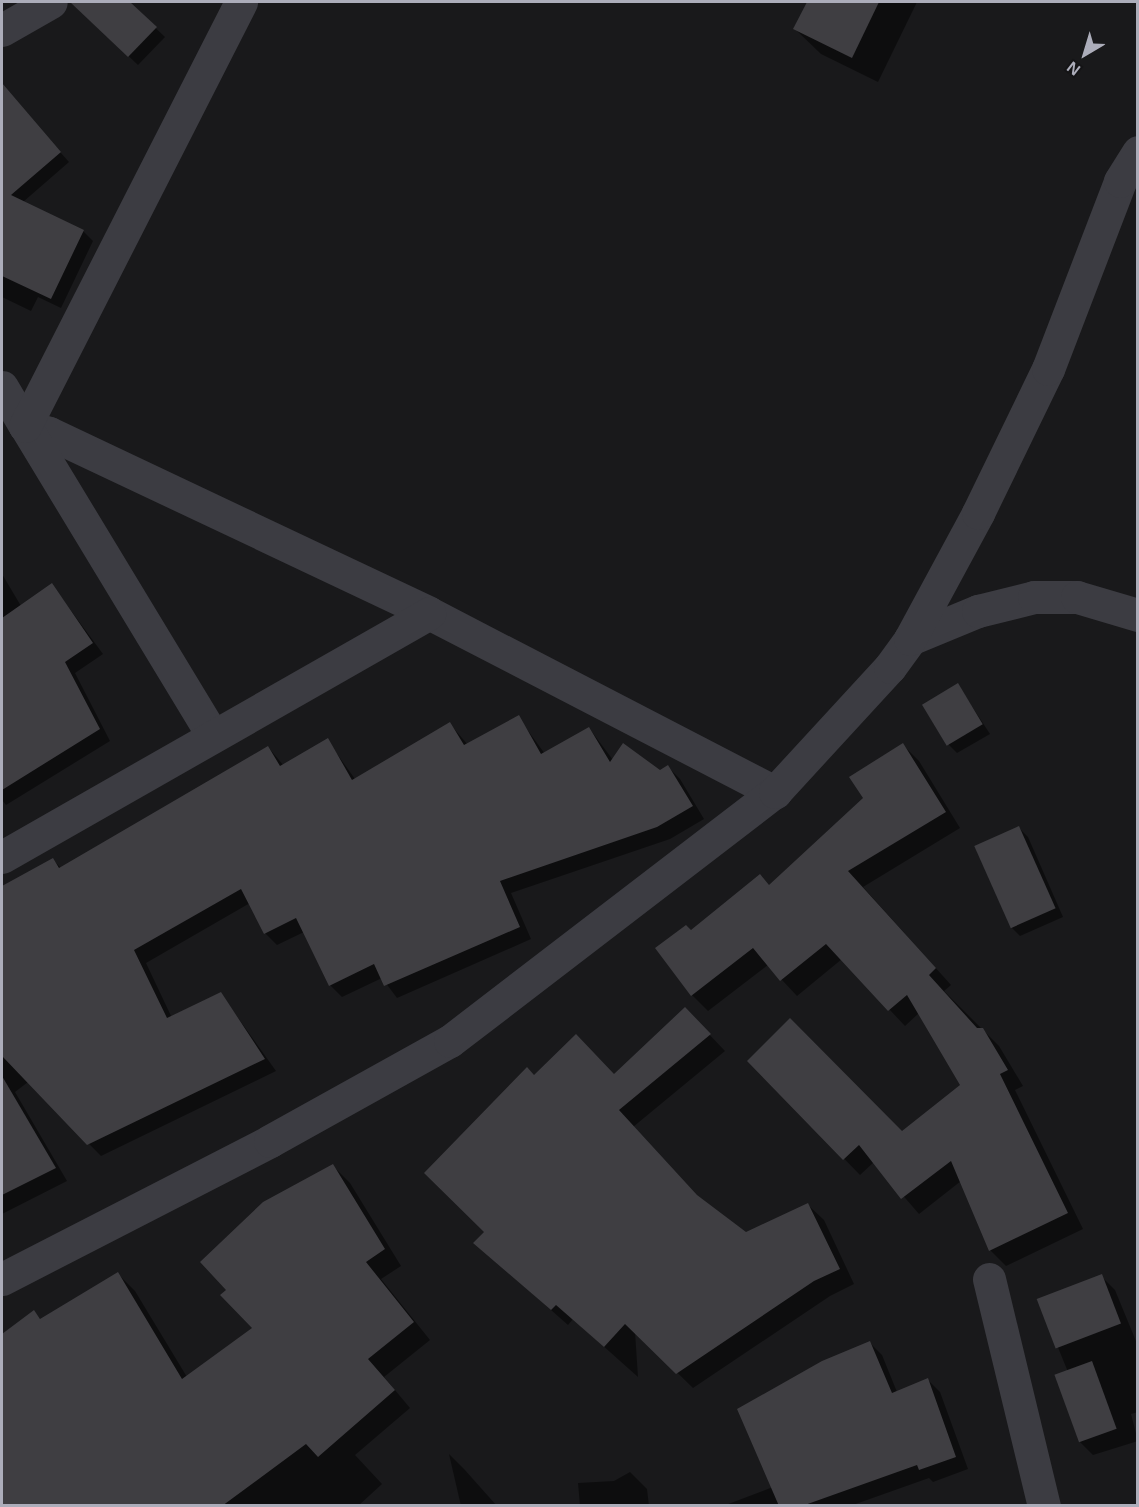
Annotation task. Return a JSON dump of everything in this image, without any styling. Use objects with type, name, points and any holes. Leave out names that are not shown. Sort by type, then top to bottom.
[{"type":"street","points":[[2,30],[51,2]]},
{"type":"street","points":[[25,426],[241,2]]},
{"type":"street","points":[[2,1279],[270,1141],[450,1041],[775,792],[890,668],[909,639],[978,513],[1048,369],[1120,181],[1137,152]]},
{"type":"street","points":[[2,387],[213,736]]},
{"type":"street","points":[[25,426],[50,433],[429,613],[775,792]]},
{"type":"street","points":[[909,639],[978,611],[1034,597],[1077,597],[1137,615]]},
{"type":"street","points":[[2,856],[429,613]]},
{"type":"street","points":[[989,1279],[1044,1506]]},
{"type":"building","points":[[70,2],[130,2],[157,27],[128,57]]},
{"type":"building","points":[[807,2],[879,2],[852,58],[793,29]]},
{"type":"building","points":[[2,83],[61,152],[11,195],[84,230],[51,299],[2,276]]},
{"type":"building","points":[[52,583],[93,643],[65,662],[100,729],[2,790],[2,618]]},
{"type":"building","points":[[958,683],[983,724],[947,746],[922,705]]},
{"type":"building","points":[[519,715],[541,754],[589,727],[610,762],[623,743],[660,770],[668,765],[693,806],[657,827],[500,881],[520,927],[384,986],[374,964],[329,986],[296,918],[264,934],[241,889],[134,950],[167,1018],[221,992],[265,1059],[87,1145],[2,1056],[2,886],[53,858],[59,868],[268,746],[280,766],[328,738],[352,780],[450,722],[464,745]]},
{"type":"building","points":[[903,743],[946,812],[848,871],[936,968],[929,975],[977,1028],[983,1028],[1008,1070],[1000,1074],[1068,1213],[989,1251],[951,1161],[901,1199],[859,1145],[843,1160],[747,1061],[790,1018],[902,1131],[960,1085],[907,995],[888,1011],[826,944],[780,981],[753,948],[691,996],[655,948],[686,925],[691,930],[760,874],[769,885],[863,798],[849,777]]},
{"type":"building","points":[[1019,826],[1056,908],[1011,928],[974,846]]},
{"type":"building","points":[[685,1007],[711,1034],[619,1110],[697,1195],[746,1232],[808,1203],[840,1269],[814,1281],[676,1374],[625,1324],[604,1347],[556,1305],[551,1310],[473,1243],[484,1232],[424,1173],[527,1067],[534,1075],[576,1034],[614,1074]]},
{"type":"building","points":[[2,1076],[56,1168],[2,1195]]},
{"type":"building","points":[[333,1164],[385,1249],[366,1262],[414,1322],[368,1359],[395,1390],[318,1457],[306,1444],[222,1506],[2,1506],[2,1334],[34,1310],[40,1319],[118,1272],[182,1379],[252,1328],[220,1295],[226,1290],[200,1262],[263,1202]]},
{"type":"building","points":[[1102,1274],[1121,1323],[1056,1349],[1037,1299]]},
{"type":"building","points":[[870,1341],[892,1393],[928,1378],[956,1457],[919,1470],[917,1465],[802,1506],[779,1506],[737,1409],[822,1361]]},
{"type":"building","points":[[1092,1361],[1117,1429],[1079,1442],[1054,1375]]}]
